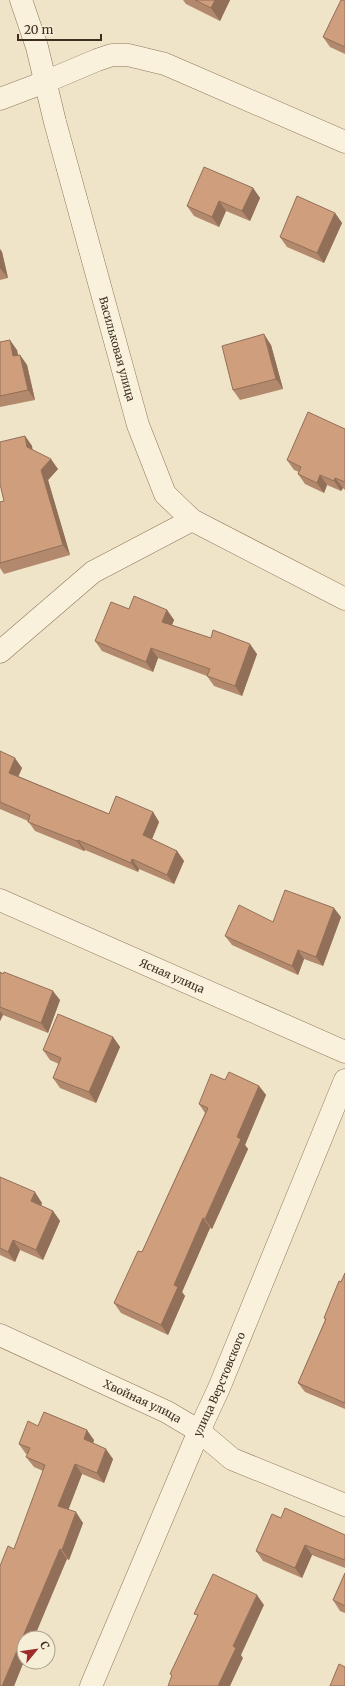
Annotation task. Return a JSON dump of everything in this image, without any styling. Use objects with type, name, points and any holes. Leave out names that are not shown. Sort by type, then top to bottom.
[{"type":"street","name":"Васильковая улица","points":[[21,0],[37,47],[55,122],[138,425],[165,494],[192,520],[345,599]]},
{"type":"street","points":[[0,98],[45,82],[97,60],[112,55],[128,55],[165,64],[345,142]]},
{"type":"street","points":[[0,652],[92,572],[192,520]]},
{"type":"street","name":"Ясная улица","points":[[0,900],[345,1052]]},
{"type":"street","name":"улица Верстовского","points":[[91,1686],[199,1431],[219,1388],[345,1080]]},
{"type":"street","name":"Хвойная улица","points":[[0,1335],[167,1412],[199,1431],[232,1459],[345,1505]]},
{"type":"building","points":[[195,0],[215,0],[211,8]]},
{"type":"building","points":[[341,0],[345,0],[345,47],[323,37]]},
{"type":"building","points":[[204,167],[253,188],[242,211],[219,201],[212,217],[187,206]]},
{"type":"building","points":[[297,196],[335,213],[317,253],[280,237]]},
{"type":"building","points":[[264,334],[276,379],[233,390],[222,346]]},
{"type":"building","points":[[10,340],[13,356],[20,355],[28,390],[0,396],[0,342]]},
{"type":"building","points":[[308,412],[345,429],[345,482],[335,478],[334,481],[320,475],[317,483],[298,474],[301,467],[287,460]]},
{"type":"building","points":[[25,436],[27,447],[51,459],[41,470],[63,545],[0,563],[0,502],[4,501],[0,484],[0,442]]},
{"type":"building","points":[[134,596],[167,610],[162,622],[211,638],[213,630],[250,644],[235,686],[207,676],[210,669],[151,648],[146,662],[95,641],[111,602],[129,609]]},
{"type":"building","points":[[0,751],[15,758],[9,773],[109,814],[116,796],[153,812],[143,835],[177,851],[167,875],[132,859],[131,863],[78,840],[77,841],[28,822],[30,815],[0,802]]},
{"type":"building","points":[[285,890],[334,908],[316,957],[298,950],[292,966],[225,936],[239,905],[273,922]]},
{"type":"building","points":[[0,972],[3,974],[4,972],[53,991],[41,1023],[0,1007]]},
{"type":"building","points":[[58,1014],[113,1037],[89,1092],[53,1078],[61,1058],[43,1050]]},
{"type":"building","points":[[229,1072],[259,1086],[237,1137],[241,1139],[205,1219],[203,1218],[174,1285],[178,1287],[161,1325],[114,1303],[138,1251],[142,1252],[208,1108],[199,1104],[211,1074],[225,1080]]},
{"type":"building","points":[[0,1177],[35,1192],[31,1201],[53,1211],[36,1250],[13,1240],[8,1252],[0,1248]]},
{"type":"building","points":[[345,1273],[345,1403],[298,1383],[326,1319],[324,1318],[339,1281],[341,1282]]},
{"type":"building","points":[[44,1412],[87,1430],[84,1439],[106,1449],[97,1473],[75,1464],[58,1506],[76,1512],[62,1550],[60,1549],[26,1630],[16,1630],[16,1653],[2,1686],[0,1686],[0,1566],[8,1546],[14,1549],[45,1465],[26,1457],[30,1448],[19,1444],[28,1421],[38,1426]]},
{"type":"building","points":[[285,1508],[345,1535],[345,1560],[305,1545],[295,1568],[256,1551],[272,1514],[281,1518]]},
{"type":"building","points":[[345,1573],[345,1606],[333,1600]]},
{"type":"building","points":[[213,1574],[257,1595],[233,1646],[236,1648],[218,1686],[168,1686],[172,1675],[170,1674],[198,1615],[194,1614]]},
{"type":"building","points":[[339,1664],[345,1667],[345,1686],[330,1686]]}]
